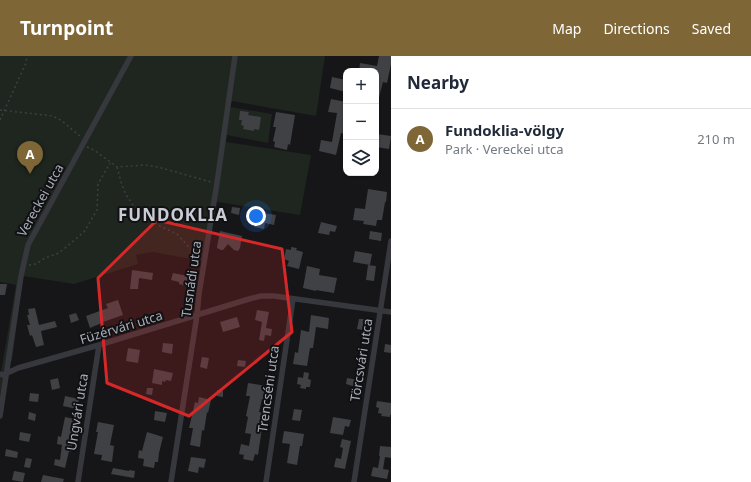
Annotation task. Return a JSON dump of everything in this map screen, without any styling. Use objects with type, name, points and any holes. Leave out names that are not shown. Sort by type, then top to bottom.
[{"type":"street","name":"Vereckei utca","points":[[0,416],[21,276],[28,244],[132,56]]},
{"type":"street","name":"Tusnádi utca","points":[[171,482],[235,56]]},
{"type":"street","name":"Törcsvári utca","points":[[354,482],[391,241]]},
{"type":"street","name":"Füzérvári utca","points":[[0,374],[7,374],[18,368],[261,296],[274,296],[391,312]]},
{"type":"street","name":"Trencséni utca","points":[[266,482],[293,299]]},
{"type":"street","name":"Ungvári utca","points":[[78,482],[99,345]]},
{"type":"path","points":[[0,120],[26,63],[27,56]]},
{"type":"path","points":[[0,110],[53,116],[62,121],[84,143],[110,163],[118,167],[145,165],[158,166],[217,183]]},
{"type":"path","points":[[24,266],[36,264],[45,258],[59,253],[84,232],[97,210],[98,184],[110,163]]},
{"type":"path","points":[[118,167],[125,193],[133,205],[143,216],[177,234],[203,263]]},
{"type":"highlighted area","points":[[157,220],[282,249],[292,332],[189,416],[107,383],[98,278]]},
{"type":"shaded area","points":[[0,56],[325,56],[316,116],[232,101],[230,107],[272,114],[268,143],[227,135],[226,142],[311,155],[300,215],[212,201],[202,261],[153,252],[136,255],[138,264],[74,284],[23,276],[12,360],[5,368],[0,402],[0,372],[16,285],[0,282]]},
{"type":"building","points":[[379,56],[391,56],[387,83],[383,82],[379,97],[379,68],[359,68],[360,63],[377,66]]},
{"type":"building","points":[[332,77],[343,79],[343,91],[330,88]]},
{"type":"building","points":[[331,99],[343,101],[343,133],[341,133],[336,155],[319,151],[321,140],[332,142],[337,113],[328,112]]},
{"type":"building","points":[[240,111],[249,112],[248,115],[261,117],[259,130],[254,129],[254,131],[243,129],[244,126],[241,125],[242,120],[239,120]]},
{"type":"building","points":[[276,112],[295,115],[290,145],[288,144],[287,150],[274,147],[275,142],[273,141],[276,127],[273,127]]},
{"type":"building","points":[[379,134],[391,136],[389,149],[379,147]]},
{"type":"building","points":[[368,189],[387,192],[382,220],[377,220],[376,226],[363,224],[364,221],[353,220],[355,208],[365,209]]},
{"type":"building","points":[[232,207],[240,208],[239,215],[231,213]]},
{"type":"building","points":[[257,212],[276,215],[274,225],[265,223],[264,229],[254,227]]},
{"type":"building","points":[[321,222],[337,226],[335,232],[330,231],[329,235],[318,233]]},
{"type":"building","points":[[220,231],[242,236],[238,251],[234,250],[228,244],[223,250],[217,248]]},
{"type":"building","points":[[370,231],[382,233],[381,241],[369,239]]},
{"type":"building","points":[[291,247],[297,248],[296,250],[303,252],[299,269],[287,266],[289,261],[284,259],[286,249],[291,250]]},
{"type":"building","points":[[355,251],[372,254],[370,265],[353,262]]},
{"type":"building","points":[[368,265],[376,266],[374,281],[366,280]]},
{"type":"building","points":[[307,266],[320,269],[319,275],[337,278],[334,293],[303,288]]},
{"type":"building","points":[[132,270],[153,273],[152,280],[139,278],[138,289],[130,289]]},
{"type":"building","points":[[173,273],[188,276],[186,286],[171,280]]},
{"type":"building","points":[[0,284],[7,284],[5,295],[0,295]]},
{"type":"building","points":[[118,300],[123,315],[90,328],[86,316],[108,308],[106,304]]},
{"type":"building","points":[[35,308],[39,325],[55,321],[57,327],[41,331],[44,345],[36,347],[32,335],[30,336],[27,325],[30,325],[27,315],[29,315],[28,309]]},
{"type":"building","points":[[257,310],[269,312],[266,328],[272,329],[271,336],[265,335],[264,341],[259,340],[262,322],[255,320]]},
{"type":"building","points":[[76,313],[79,320],[71,323],[69,315]]},
{"type":"building","points":[[311,315],[329,318],[328,329],[316,327],[313,348],[310,348],[307,366],[293,364],[295,352],[298,353],[301,330],[309,332]]},
{"type":"building","points":[[237,317],[240,327],[223,332],[220,322]]},
{"type":"building","points":[[359,319],[365,319],[364,330],[357,329]]},
{"type":"building","points":[[163,343],[173,344],[172,354],[162,352]]},
{"type":"building","points":[[385,344],[391,345],[391,353],[384,352]]},
{"type":"building","points":[[128,348],[140,350],[138,363],[126,361]]},
{"type":"building","points":[[202,357],[209,358],[207,369],[200,367]]},
{"type":"building","points":[[238,360],[246,361],[245,367],[237,366]]},
{"type":"building","points":[[154,369],[173,373],[171,381],[162,381],[162,385],[152,383]]},
{"type":"building","points":[[304,372],[309,373],[308,379],[311,380],[310,387],[306,387],[306,389],[300,388],[301,385],[297,384],[298,377],[303,378]]},
{"type":"building","points":[[58,378],[60,388],[52,390],[50,380]]},
{"type":"building","points":[[347,378],[358,380],[356,387],[346,384]]},
{"type":"building","points":[[248,383],[267,386],[265,399],[262,399],[259,412],[264,413],[258,455],[255,454],[253,461],[243,459],[244,455],[239,454],[241,444],[249,446],[251,434],[245,433],[248,417],[246,416],[250,396],[246,396]]},
{"type":"building","points":[[147,388],[153,388],[152,395],[146,394]]},
{"type":"building","points":[[217,390],[223,391],[223,397],[217,396]]},
{"type":"building","points":[[30,393],[39,394],[38,402],[29,401]]},
{"type":"building","points":[[65,396],[79,399],[77,409],[63,406]]},
{"type":"building","points":[[199,397],[211,400],[208,413],[207,412],[204,431],[202,430],[200,447],[190,445],[193,428],[189,428],[195,402],[198,403]]},
{"type":"building","points":[[377,401],[391,403],[390,417],[381,416],[382,414],[378,413],[379,408],[376,407]]},
{"type":"building","points":[[294,409],[302,410],[300,421],[292,420]]},
{"type":"building","points":[[155,411],[167,413],[165,422],[154,420]]},
{"type":"building","points":[[29,412],[36,414],[35,421],[28,419]]},
{"type":"building","points":[[65,417],[74,419],[70,438],[73,439],[71,452],[69,451],[65,468],[54,465],[55,459],[60,460],[62,445],[57,444],[58,436],[61,437]]},
{"type":"building","points":[[333,417],[351,420],[349,427],[345,426],[343,435],[330,433]]},
{"type":"building","points":[[98,422],[114,425],[110,445],[114,446],[112,462],[101,460],[102,455],[94,454],[98,432],[96,432]]},
{"type":"building","points":[[284,431],[304,434],[302,446],[300,446],[297,465],[287,463],[290,444],[282,443]]},
{"type":"building","points":[[20,432],[31,434],[29,442],[19,440]]},
{"type":"building","points":[[147,432],[163,437],[158,462],[155,462],[154,468],[143,466],[144,459],[138,458],[139,450],[142,451]]},
{"type":"building","points":[[342,439],[351,441],[345,469],[334,467],[336,458],[341,459],[343,448],[340,447]]},
{"type":"building","points":[[380,446],[391,447],[391,458],[385,457],[383,469],[389,470],[387,479],[371,476],[373,467],[378,468]]},
{"type":"building","points":[[6,449],[18,452],[17,458],[5,456]]},
{"type":"building","points":[[191,457],[206,459],[204,468],[199,467],[198,473],[188,471]]},
{"type":"building","points":[[26,458],[32,459],[30,468],[24,467]]},
{"type":"building","points":[[113,468],[135,471],[134,478],[111,474]]},
{"type":"building","points":[[14,471],[25,473],[23,482],[12,480]]},
{"type":"building","points":[[43,475],[64,479],[63,482],[41,482]]},
{"type":"place","name":"Fundoklia-völgy","points":[[30,174]]},
{"type":"district","name":"FUNDOKLIA","points":[[173,214]]}]
